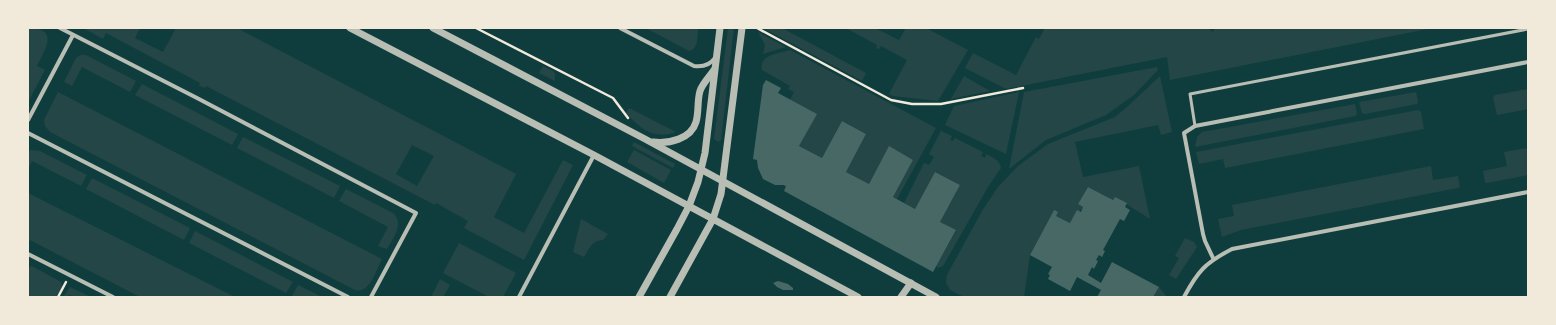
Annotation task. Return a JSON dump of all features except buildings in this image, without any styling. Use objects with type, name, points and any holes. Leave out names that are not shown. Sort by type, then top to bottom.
[{"type":"street","points":[[60,28],[416,213],[371,297]]},
{"type":"street","points":[[350,28],[594,155],[858,297]]},
{"type":"street","points":[[433,28],[648,140],[936,297]]},
{"type":"street","points":[[620,28],[694,66],[704,66],[713,61],[717,56]]},
{"type":"street","points":[[639,297],[689,206],[701,169],[706,148],[720,28]]},
{"type":"street","points":[[670,297],[713,219],[718,207],[724,181],[742,28]]},
{"type":"street","points":[[28,120],[73,35]]},
{"type":"street","points":[[1213,258],[1203,234],[1184,133],[1195,126],[1528,62]]},
{"type":"street","points":[[648,140],[656,142],[670,142],[681,138],[692,130],[696,122],[700,90],[715,68]]},
{"type":"street","points":[[28,133],[348,297]]},
{"type":"street","points":[[519,297],[594,155]]},
{"type":"street","points":[[1184,297],[1195,276],[1213,258],[1232,249],[1528,192]]},
{"type":"street","points":[[28,254],[114,297]]},
{"type":"street","points":[[901,297],[911,283]]},
{"type":"lane","points":[[1195,126],[1190,94],[1528,29]]},
{"type":"path","points":[[476,28],[613,98]]},
{"type":"path","points":[[757,28],[891,100],[912,104],[941,104],[1023,88]]},
{"type":"path","points":[[58,297],[66,281]]},
{"type":"shaded area","points":[[28,28],[38,29],[44,32],[48,41],[37,66],[45,70],[28,102]]},
{"type":"shaded area","points":[[83,28],[140,28],[135,38],[163,52],[176,28],[237,28],[516,174],[494,217],[524,233],[563,160],[573,165],[524,260],[464,228],[468,221],[436,203],[435,205],[206,86],[205,88],[199,86],[200,83],[106,33],[103,39]],"holes":[[[412,145],[434,156],[417,186],[396,174]]]},
{"type":"shaded area","points":[[646,28],[698,28],[696,45],[689,51]]},
{"type":"shaded area","points":[[728,28],[734,28],[721,140],[718,142],[714,139]]},
{"type":"shaded area","points":[[763,28],[782,28],[866,73],[862,81]]},
{"type":"shaded area","points":[[846,28],[875,28],[899,40],[906,28],[926,28],[968,50],[938,101],[893,96],[889,94],[907,60],[881,46],[879,49],[876,48],[877,45]]},
{"type":"shaded area","points":[[1045,28],[1207,28],[1213,32],[1215,28],[1433,28],[1170,80],[1167,57],[1006,89],[965,68],[973,53],[1016,75],[1036,37],[1039,39]]},
{"type":"shaded area","points":[[758,32],[786,47],[763,54],[765,45]]},
{"type":"shaded area","points":[[790,50],[936,128],[897,199],[893,197],[913,160],[889,147],[869,184],[846,172],[866,134],[842,121],[822,158],[799,146],[816,114],[790,100],[794,92],[788,89],[790,86],[762,70],[763,61],[766,58]]},
{"type":"shaded area","points":[[81,55],[86,55],[136,81],[130,92],[82,67],[72,86],[64,82],[76,58]]},
{"type":"shaded area","points":[[543,66],[553,71],[555,74],[555,81],[539,73]]},
{"type":"shaded area","points":[[1157,67],[1158,70],[1134,95],[1106,115],[1046,140],[1009,169],[1024,92]]},
{"type":"shaded area","points":[[964,76],[990,91],[951,99]]},
{"type":"shaded area","points":[[1160,76],[1172,132],[1161,135],[1158,125],[1075,142],[1083,177],[1139,166],[1150,219],[1115,197],[1113,200],[1088,187],[1078,204],[1083,207],[1070,223],[1056,216],[1054,210],[1030,255],[1024,297],[964,297],[950,290],[946,283],[947,275],[982,211],[998,187],[1018,166],[1048,144],[1115,117]]},
{"type":"shaded area","points":[[142,84],[238,134],[232,145],[135,95]]},
{"type":"shaded area","points":[[1528,89],[1528,109],[1497,115],[1493,98],[1495,95]]},
{"type":"shaded area","points":[[58,92],[382,259],[369,285],[360,290],[355,290],[50,132],[45,126],[44,120]]},
{"type":"shaded area","points":[[1019,92],[1006,154],[945,125],[954,106]]},
{"type":"shaded area","points":[[1416,92],[1417,104],[1365,114],[1362,113],[1359,102]]},
{"type":"shaded area","points":[[1355,104],[1357,114],[1355,116],[1195,147],[1197,137],[1202,132]]},
{"type":"shaded area","points":[[629,108],[676,132],[661,135],[648,132],[626,113]]},
{"type":"shaded area","points":[[1418,110],[1421,112],[1424,129],[1225,168],[1223,159],[1199,164],[1196,152]]},
{"type":"shaded area","points":[[941,131],[952,136],[950,140],[953,141],[955,138],[983,152],[981,156],[985,158],[986,154],[994,158],[998,161],[1001,168],[988,187],[943,266],[938,268],[936,266],[956,231],[940,222],[960,185],[935,172],[915,209],[904,203],[924,163],[929,165],[934,157],[929,154]]},
{"type":"shaded area","points":[[243,137],[340,186],[334,198],[237,148]]},
{"type":"shaded area","points":[[634,142],[675,164],[673,168],[632,146]]},
{"type":"shaded area","points":[[1528,148],[1528,175],[1487,183],[1485,182],[1483,171],[1507,166],[1504,152]]},
{"type":"shaded area","points":[[31,150],[40,151],[87,175],[81,186],[32,161],[28,169],[28,152]]},
{"type":"shaded area","points":[[634,150],[671,170],[664,183],[627,162]]},
{"type":"shaded area","points":[[1431,166],[1433,180],[1458,176],[1460,187],[1241,230],[1222,237],[1218,219],[1234,216],[1232,205]]},
{"type":"shaded area","points":[[92,178],[190,228],[184,240],[86,189]]},
{"type":"shaded area","points":[[346,189],[393,213],[396,217],[398,222],[397,231],[387,249],[378,246],[388,227],[339,201]]},
{"type":"shaded area","points":[[28,193],[235,297],[140,297],[28,239]]},
{"type":"shaded area","points":[[581,219],[608,234],[603,240],[592,245],[584,257],[573,252]]},
{"type":"shaded area","points":[[195,231],[293,282],[286,293],[189,243]]},
{"type":"shaded area","points":[[1185,238],[1194,242],[1197,247],[1176,279],[1169,275],[1179,258],[1175,256]]},
{"type":"shaded area","points":[[459,243],[516,273],[503,297],[489,297],[443,273]]},
{"type":"shaded area","points":[[32,266],[61,282],[62,287],[56,297],[28,297],[28,267]]},
{"type":"shaded area","points":[[440,279],[450,285],[443,297],[431,297]]},
{"type":"shaded area","points":[[298,285],[322,297],[292,296]]},
{"type":"shaded area","points":[[70,287],[91,297],[74,297],[69,295],[68,297],[63,297]]},
{"type":"shaded area","points":[[1159,287],[1167,297],[1153,297]]}]
